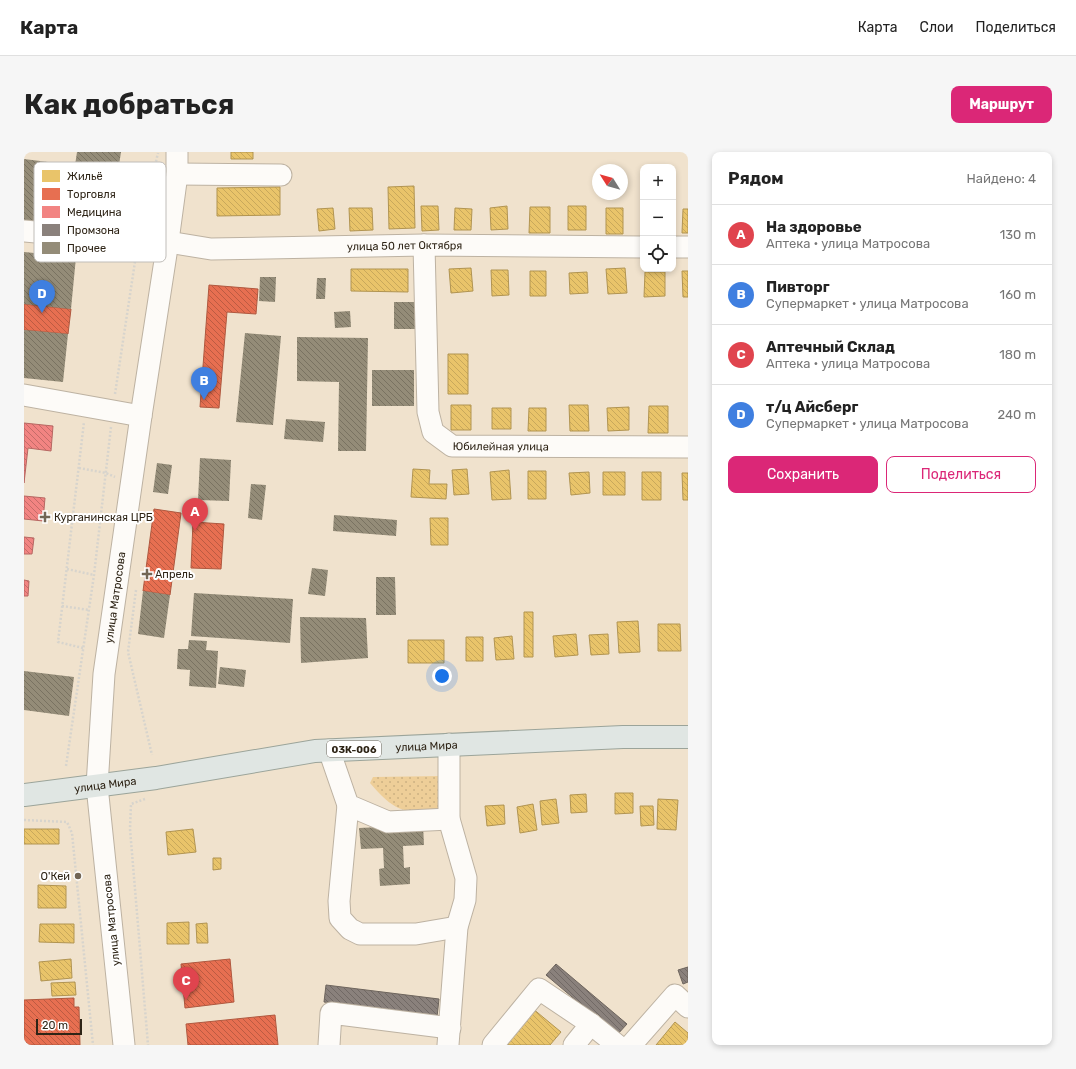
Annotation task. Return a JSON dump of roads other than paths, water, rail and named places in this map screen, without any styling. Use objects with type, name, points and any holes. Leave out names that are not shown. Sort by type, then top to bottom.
[{"type":"main road","name":"улица Мира","points":[[24,795],[156,778],[315,751],[623,737],[688,737]]},
{"type":"street","name":"улица Матросова","points":[[166,254],[177,174],[177,152]]},
{"type":"street","points":[[177,174],[281,175]]},
{"type":"street","name":"улица 50 лет Октября","points":[[24,230],[34,231]]},
{"type":"street","name":"улица 50 лет Октября","points":[[168,241],[211,249],[424,245],[640,247]]},
{"type":"street","name":"Юбилейная улица","points":[[424,245],[428,412],[433,432],[452,446],[688,447]]},
{"type":"street","points":[[676,247],[688,247]]},
{"type":"street","name":"улица Матросова","points":[[124,1045],[97,786],[104,674],[165,262]]},
{"type":"street","points":[[24,394],[141,416]]},
{"type":"street","points":[[329,1045],[331,1013],[449,1036],[457,926],[465,900],[466,878],[450,819],[449,744]]},
{"type":"street","points":[[330,750],[348,805],[339,901],[340,918],[350,929],[360,934],[416,934],[457,926]]},
{"type":"street","points":[[348,805],[388,822],[450,819]]},
{"type":"street","points":[[493,1045],[539,989],[591,1024],[617,1045]]},
{"type":"street","points":[[631,1045],[675,995],[688,1007]]},
{"type":"street","points":[[574,1045],[591,1024]]},
{"type":"place","name":"т/ц Айсберг","points":[[42,313]]},
{"type":"place","name":"Пивторг","points":[[204,400]]},
{"type":"place","name":"Курганинская ЦРБ","points":[[45,517]]},
{"type":"place","name":"На здоровье","points":[[195,531]]},
{"type":"place","name":"Апрель","points":[[147,574]]},
{"type":"place","name":"О'Кей","points":[[78,876]]},
{"type":"place","name":"Аптечный Склад","points":[[186,1000]]}]
